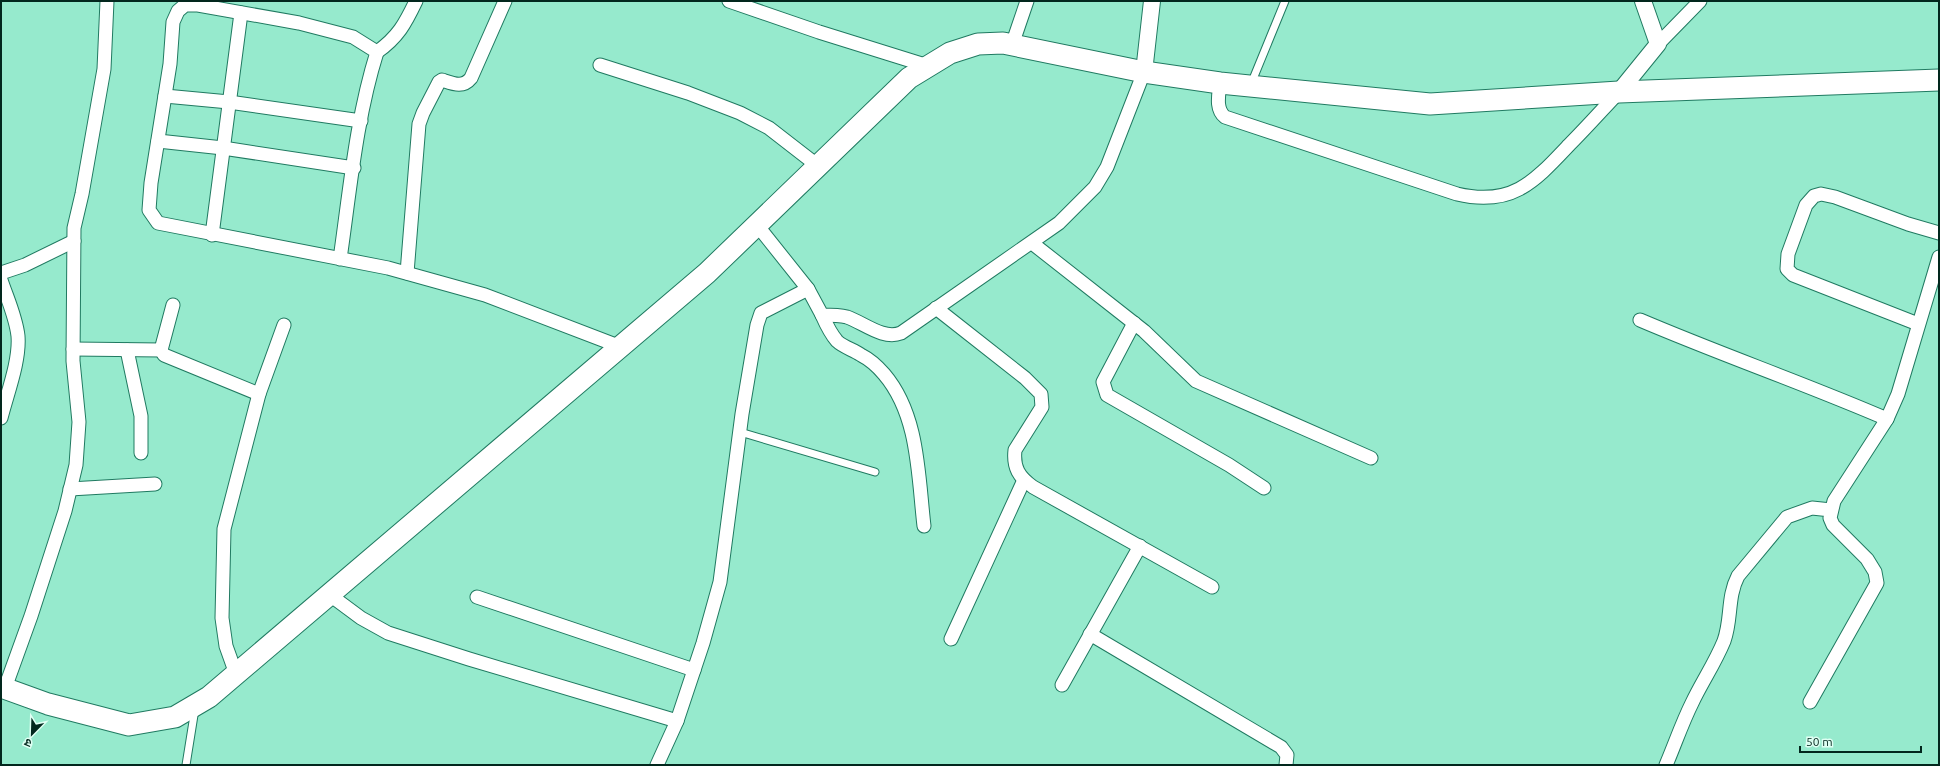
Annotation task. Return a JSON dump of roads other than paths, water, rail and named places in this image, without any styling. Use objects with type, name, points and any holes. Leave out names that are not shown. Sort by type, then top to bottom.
[{"type":"main road","points":[[3,688],[48,704],[129,725],[175,717],[209,697],[707,273],[909,78],[950,53],[978,44],[1003,43],[1144,72],[1220,83],[1430,104],[1619,92],[1939,80]]},
{"type":"street","points":[[3,688],[31,616],[65,511],[76,465],[79,422],[73,349],[74,228],[82,194],[104,69],[107,1]]},
{"type":"street","points":[[340,259],[369,77],[377,52],[392,42],[403,28],[416,1]]},
{"type":"street","points":[[407,273],[417,143],[423,113],[439,82],[442,80],[460,85],[466,84],[471,78],[505,1]]},
{"type":"street","points":[[729,1],[819,32],[928,66]]},
{"type":"street","points":[[1012,45],[1027,1]]},
{"type":"street","points":[[822,314],[848,317],[893,336],[900,333],[1059,223],[1095,187],[1106,167],[1144,72],[1152,1]]},
{"type":"street","points":[[1643,1],[1658,44]]},
{"type":"street","points":[[1220,83],[1218,102],[1220,111],[1225,117],[1449,192],[1476,197],[1500,196],[1531,184],[1619,92],[1658,44],[1700,1]]},
{"type":"street","points":[[377,52],[353,37],[299,23],[185,5],[178,11],[173,22],[170,64],[151,183],[149,210],[154,219],[158,223],[165,225],[407,273],[485,295],[621,347]]},
{"type":"street","points":[[212,235],[241,13]]},
{"type":"street","points":[[600,66],[688,93],[740,113],[769,128],[818,166]]},
{"type":"street","points":[[165,96],[229,102],[361,121]]},
{"type":"street","points":[[158,142],[224,148],[354,168]]},
{"type":"street","points":[[1918,324],[1793,275],[1787,269],[1787,259],[1806,204],[1814,196],[1821,194],[1836,197],[1908,224],[1939,233]]},
{"type":"street","points":[[757,225],[808,289],[822,314],[828,329],[838,342],[862,355],[884,374],[901,399],[908,416],[916,461],[924,526]]},
{"type":"street","points":[[1,418],[18,351],[16,325],[3,275],[74,241]]},
{"type":"street","points":[[1032,243],[1134,323],[1196,381],[1371,458]]},
{"type":"street","points":[[1810,702],[1877,583],[1875,572],[1867,559],[1833,525],[1830,518],[1831,510],[1834,501],[1887,419],[1898,394],[1939,257]]},
{"type":"street","points":[[661,764],[694,670],[720,582],[740,432],[757,325],[761,313],[808,289]]},
{"type":"street","points":[[173,305],[161,350],[164,355],[259,394]]},
{"type":"street","points":[[936,308],[1025,378],[1041,394],[1042,407],[1015,450],[1014,458],[1021,478],[1212,587]]},
{"type":"street","points":[[1640,320],[1815,388],[1887,419]]},
{"type":"street","points":[[1134,323],[1103,382],[1107,395],[1229,465],[1264,488]]},
{"type":"street","points":[[236,674],[226,646],[222,618],[224,529],[259,394],[284,325]]},
{"type":"street","points":[[73,349],[161,350]]},
{"type":"street","points":[[127,350],[141,416],[141,453]]},
{"type":"street","points":[[951,639],[1024,480]]},
{"type":"street","points":[[70,489],[155,484]]},
{"type":"street","points":[[1666,765],[1692,703],[1724,640],[1730,618],[1732,587],[1738,576],[1787,517],[1812,508],[1831,510]]},
{"type":"street","points":[[1062,685],[1140,546]]},
{"type":"street","points":[[330,595],[362,618],[388,633],[469,659],[677,721]]},
{"type":"street","points":[[477,597],[694,670]]},
{"type":"street","points":[[1090,634],[1281,747],[1287,755],[1286,765]]},
{"type":"lane","points":[[1250,86],[1285,1]]},
{"type":"lane","points":[[740,432],[875,472]]},
{"type":"lane","points":[[186,765],[196,705]]}]
